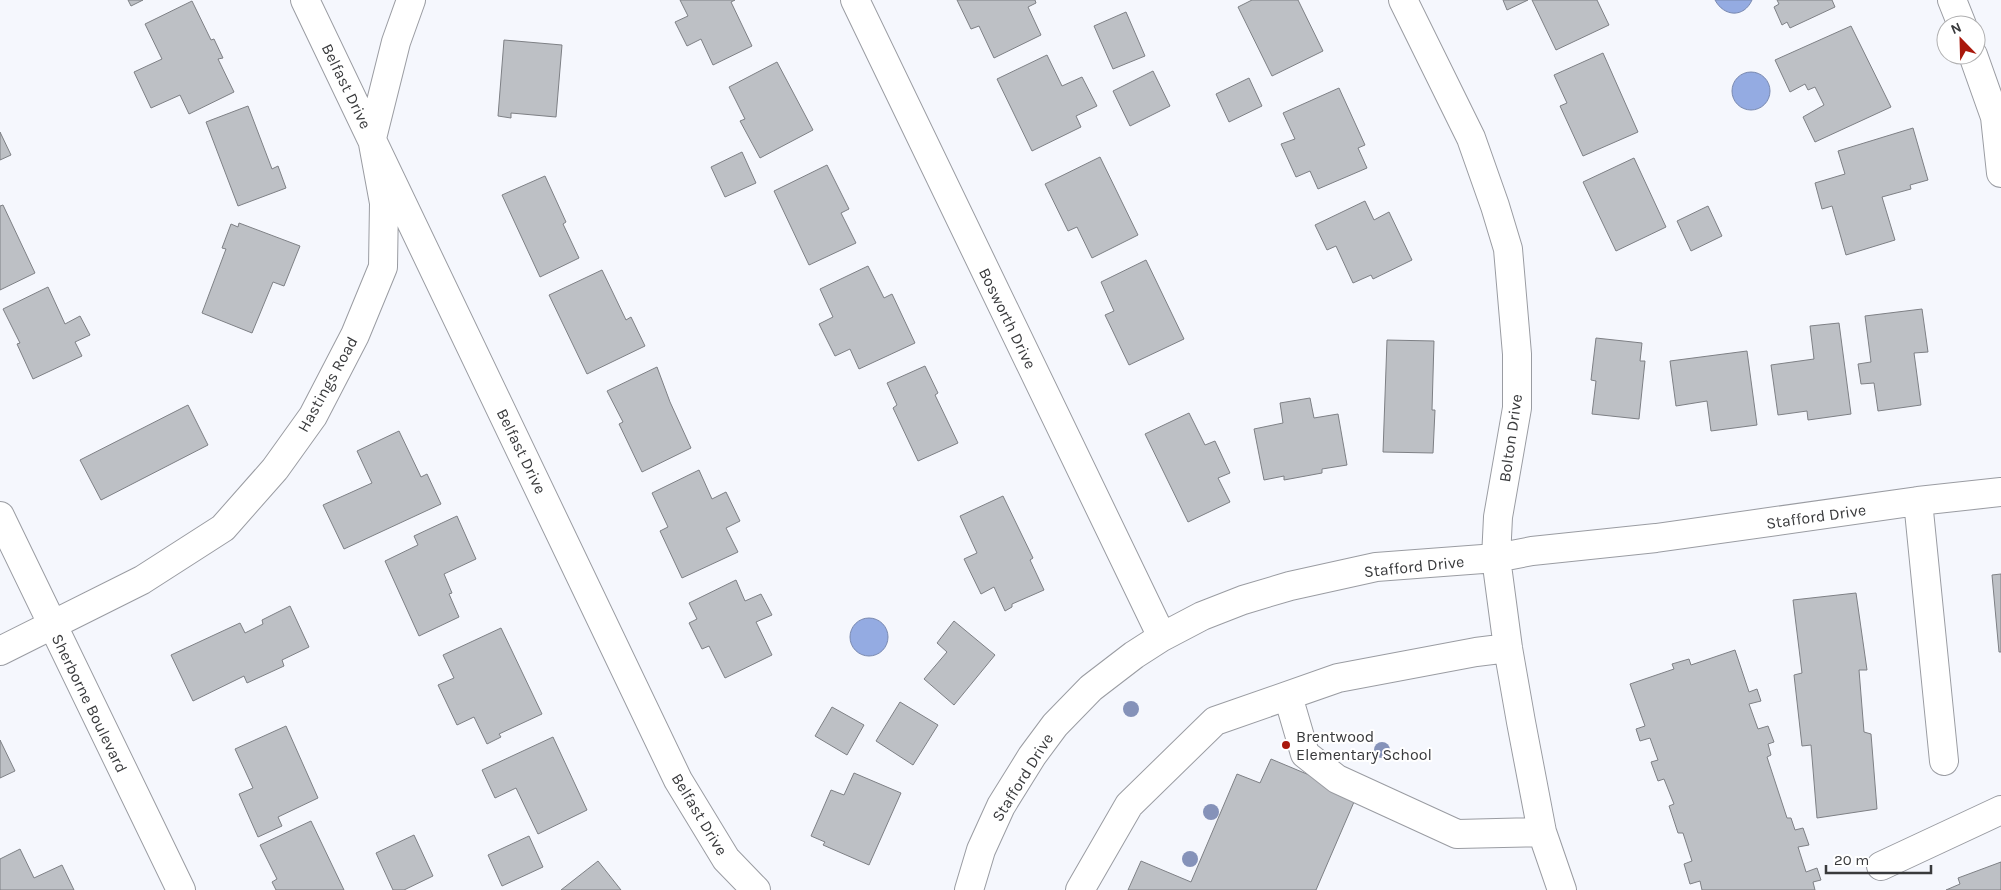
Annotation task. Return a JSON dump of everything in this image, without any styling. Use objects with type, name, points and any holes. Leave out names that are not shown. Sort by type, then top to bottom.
[{"type":"street","name":"Belfast Drive","points":[[305,0],[678,780],[726,859],[756,890]]},
{"type":"street","name":"Hastings Road","points":[[0,651],[142,580],[223,528],[276,469],[313,416],[355,335],[383,267],[384,203],[372,138],[396,42],[411,0]]},
{"type":"street","name":"Bosworth Drive","points":[[854,0],[1162,637]]},
{"type":"street","name":"Bolton Drive","points":[[1403,0],[1471,138],[1496,206],[1508,249],[1517,354],[1516,408],[1498,517],[1496,558],[1508,648],[1542,832],[1562,890]]},
{"type":"street","points":[[1952,0],[1958,15]]},
{"type":"street","points":[[1977,65],[1996,117],[1999,133],[2001,173]]},
{"type":"street","name":"Stafford Drive","points":[[969,890],[981,850],[1000,806],[1055,725],[1091,688],[1134,654],[1202,616],[1243,600],[1290,586],[1376,567],[1496,558],[1532,551],[1656,538],[1918,501],[2001,492]]},
{"type":"street","points":[[1918,501],[1944,761]]},
{"type":"street","name":"Sherborne Boulevard","points":[[0,516],[181,890]]},
{"type":"street","points":[[1080,890],[1129,805],[1215,722],[1338,678],[1476,652],[1508,648]]},
{"type":"street","points":[[1288,696],[1305,754],[1337,780],[1457,834],[1542,832]]},
{"type":"street","points":[[1881,866],[2001,810]]},
{"type":"water","points":[[1715,0],[1752,0],[1744,10],[1734,13],[1723,10]]},
{"type":"water","points":[[1751,72],[1765,77],[1770,91],[1765,105],[1751,110],[1737,105],[1732,91],[1737,77]]},
{"type":"water","points":[[869,618],[876,619],[882,624],[887,630],[887,644],[882,650],[876,655],[869,656],[862,655],[856,650],[851,644],[850,637],[851,630],[856,624],[862,619]]},
{"type":"building","points":[[128,0],[143,0],[131,6]]},
{"type":"building","points":[[680,0],[735,0],[731,2],[752,46],[713,65],[701,39],[687,46],[675,22],[688,16]]},
{"type":"building","points":[[957,0],[1035,0],[1036,3],[1028,7],[1041,35],[994,58],[979,26],[971,29]]},
{"type":"building","points":[[1252,0],[1298,0],[1323,51],[1272,76],[1238,7]]},
{"type":"building","points":[[1503,0],[1528,0],[1507,10]]},
{"type":"building","points":[[1532,0],[1597,0],[1609,25],[1556,50]]},
{"type":"building","points":[[1777,0],[1832,0],[1835,7],[1790,28],[1787,22],[1782,25],[1774,7],[1779,4]]},
{"type":"building","points":[[192,1],[211,40],[214,39],[223,58],[218,59],[234,92],[189,114],[180,95],[151,108],[134,72],[162,59],[145,24]]},
{"type":"building","points":[[1126,12],[1145,56],[1113,69],[1094,26]]},
{"type":"building","points":[[1851,26],[1891,107],[1815,142],[1803,117],[1824,105],[1815,87],[1808,90],[1805,84],[1790,92],[1775,60]]},
{"type":"building","points":[[504,40],[562,45],[556,117],[511,113],[511,118],[498,116]]},
{"type":"building","points":[[1603,53],[1638,132],[1583,156],[1560,106],[1567,103],[1554,75]]},
{"type":"building","points":[[1047,55],[1062,86],[1082,77],[1097,106],[1076,116],[1081,127],[1032,151],[997,79]]},
{"type":"building","points":[[777,62],[813,130],[760,158],[740,121],[745,119],[729,87]]},
{"type":"building","points":[[1153,71],[1170,106],[1130,126],[1113,91]]},
{"type":"building","points":[[1249,78],[1262,106],[1229,122],[1216,94]]},
{"type":"building","points":[[1339,88],[1365,145],[1358,148],[1367,168],[1318,189],[1310,171],[1296,177],[1281,144],[1295,139],[1283,113]]},
{"type":"building","points":[[248,106],[272,169],[278,166],[286,188],[238,206],[206,122]]},
{"type":"building","points":[[1913,128],[1928,180],[1910,185],[1911,189],[1882,197],[1895,240],[1846,255],[1832,206],[1822,209],[1815,183],[1845,174],[1838,151]]},
{"type":"building","points":[[0,132],[11,155],[0,160]]},
{"type":"building","points":[[742,152],[756,183],[725,197],[711,167]]},
{"type":"building","points":[[1100,157],[1138,235],[1092,258],[1077,227],[1068,231],[1045,184]]},
{"type":"building","points":[[1634,158],[1666,227],[1616,251],[1583,182]]},
{"type":"building","points":[[827,165],[849,209],[841,213],[856,243],[809,265],[774,191]]},
{"type":"building","points":[[545,176],[566,222],[563,224],[579,258],[540,277],[502,195]]},
{"type":"building","points":[[1365,201],[1374,220],[1389,212],[1412,260],[1373,279],[1371,275],[1353,283],[1336,246],[1327,250],[1315,225]]},
{"type":"building","points":[[3,205],[35,273],[0,290],[0,206]]},
{"type":"building","points":[[1708,206],[1722,236],[1691,251],[1677,221]]},
{"type":"building","points":[[239,223],[300,246],[284,286],[273,282],[252,333],[202,313],[226,249],[222,248],[231,224],[238,227]]},
{"type":"building","points":[[1146,260],[1184,339],[1129,365],[1105,315],[1114,311],[1101,282]]},
{"type":"building","points":[[868,266],[884,298],[892,294],[915,343],[859,369],[850,349],[835,356],[819,324],[833,317],[820,289]]},
{"type":"building","points":[[602,270],[626,320],[631,317],[645,346],[587,374],[549,295]]},
{"type":"building","points":[[48,287],[65,324],[80,316],[90,335],[75,342],[82,356],[33,379],[17,344],[20,343],[3,309]]},
{"type":"building","points":[[1922,309],[1928,352],[1914,353],[1921,405],[1878,411],[1874,383],[1861,384],[1858,364],[1871,362],[1865,316]]},
{"type":"building","points":[[1839,323],[1851,414],[1808,420],[1807,411],[1778,415],[1771,365],[1814,359],[1810,326]]},
{"type":"building","points":[[1596,338],[1642,343],[1640,361],[1645,361],[1639,419],[1592,414],[1596,381],[1591,380]]},
{"type":"building","points":[[1387,340],[1434,341],[1432,410],[1435,410],[1433,453],[1383,452]]},
{"type":"building","points":[[1747,351],[1757,425],[1711,431],[1707,401],[1676,406],[1670,361]]},
{"type":"building","points":[[925,366],[938,393],[935,395],[958,443],[918,461],[893,408],[897,405],[887,383]]},
{"type":"building","points":[[657,367],[670,402],[691,448],[642,472],[619,424],[623,422],[607,391]]},
{"type":"building","points":[[1310,398],[1314,418],[1338,414],[1347,465],[1322,469],[1322,473],[1284,480],[1284,476],[1264,480],[1254,429],[1283,423],[1280,403]]},
{"type":"building","points":[[188,405],[208,445],[101,500],[80,460]]},
{"type":"building","points":[[1189,413],[1205,445],[1215,441],[1230,473],[1218,478],[1230,502],[1188,522],[1145,434]]},
{"type":"building","points":[[399,431],[421,477],[427,474],[441,504],[344,549],[323,505],[372,483],[357,451]]},
{"type":"building","points":[[699,470],[712,499],[726,492],[740,521],[726,528],[738,552],[682,578],[660,531],[668,527],[652,493]]},
{"type":"building","points":[[1003,496],[1033,558],[1030,560],[1044,590],[1012,604],[1012,607],[1005,611],[994,587],[981,594],[964,559],[977,553],[960,516]]},
{"type":"building","points":[[457,516],[476,559],[444,574],[452,593],[449,594],[459,617],[419,636],[385,561],[418,545],[414,536]]},
{"type":"building","points":[[2001,574],[2001,652],[1999,652],[1992,575]]},
{"type":"building","points":[[736,580],[745,601],[761,594],[772,615],[756,622],[772,655],[725,678],[709,646],[702,649],[689,623],[697,619],[689,603]]},
{"type":"building","points":[[1856,593],[1867,670],[1859,670],[1864,732],[1871,734],[1877,809],[1817,818],[1811,745],[1802,746],[1794,675],[1802,673],[1793,600]]},
{"type":"building","points":[[290,606],[309,647],[282,660],[284,666],[247,683],[244,676],[193,701],[171,655],[240,623],[245,633],[263,624],[262,620]]},
{"type":"building","points":[[954,621],[995,655],[954,705],[924,679],[947,652],[937,643]]},
{"type":"building","points":[[501,628],[542,714],[499,734],[501,737],[487,744],[474,717],[457,725],[438,685],[454,678],[443,655]]},
{"type":"building","points":[[1735,650],[1749,692],[1757,689],[1761,701],[1749,704],[1758,729],[1768,726],[1774,742],[1768,744],[1771,755],[1767,757],[1787,818],[1791,818],[1795,830],[1803,828],[1809,845],[1798,847],[1806,872],[1817,868],[1821,880],[1813,882],[1815,890],[1702,890],[1700,881],[1690,884],[1684,864],[1692,861],[1683,833],[1678,833],[1669,806],[1674,804],[1664,779],[1658,781],[1651,762],[1658,760],[1650,738],[1640,741],[1636,729],[1645,726],[1630,684],[1674,669],[1672,664],[1689,659],[1691,665]]},
{"type":"building","points":[[900,702],[938,725],[913,765],[876,741]]},
{"type":"building","points":[[832,707],[864,725],[847,755],[815,736]]},
{"type":"building","points":[[286,726],[318,798],[278,817],[282,826],[258,837],[239,794],[253,788],[235,749]]},
{"type":"building","points":[[553,737],[587,810],[538,834],[516,788],[495,798],[482,770]]},
{"type":"building","points":[[0,740],[15,771],[0,778]]},
{"type":"building","points":[[1271,759],[1357,795],[1316,890],[1128,890],[1141,861],[1191,882],[1237,774],[1260,783]]},
{"type":"building","points":[[854,773],[901,793],[869,865],[823,845],[825,842],[811,836],[831,790],[844,795]]},
{"type":"building","points":[[311,821],[344,890],[276,890],[272,882],[277,879],[260,845]]},
{"type":"building","points":[[414,835],[433,876],[404,890],[393,890],[376,853]]},
{"type":"building","points":[[529,836],[543,867],[502,886],[488,855]]},
{"type":"building","points":[[20,849],[34,878],[62,865],[74,890],[0,890],[0,859]]},
{"type":"building","points":[[598,861],[621,890],[561,890]]},
{"type":"building","points":[[2001,862],[2001,890],[1946,890],[1960,884],[1958,878]]},
{"type":"place","name":"Brentwood Elementary School","points":[[1286,745]]}]
